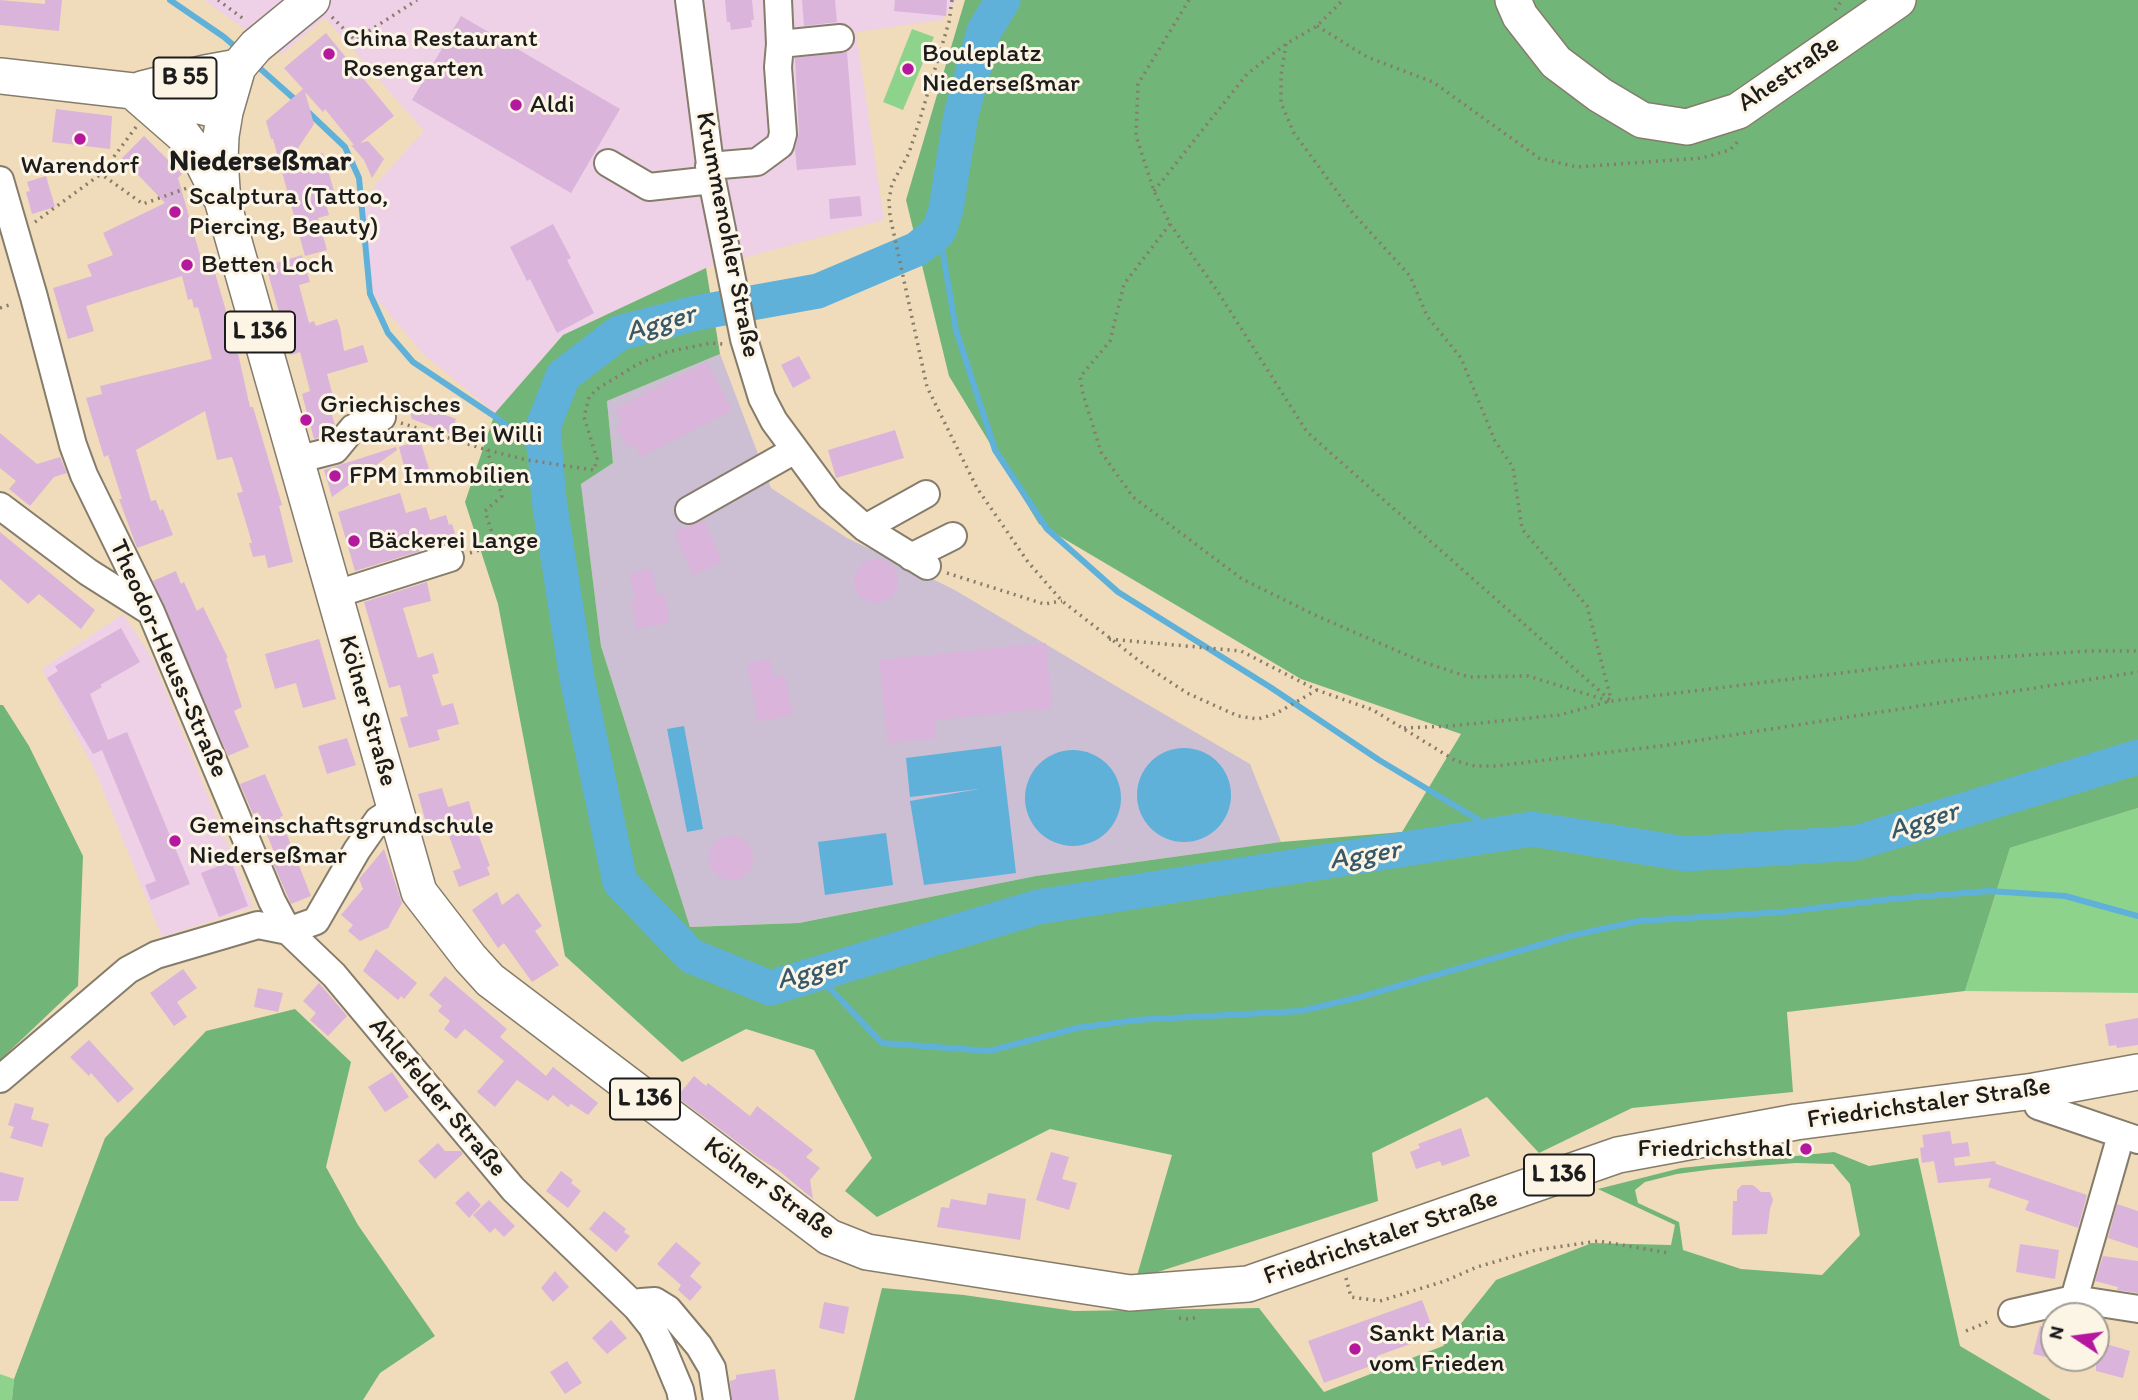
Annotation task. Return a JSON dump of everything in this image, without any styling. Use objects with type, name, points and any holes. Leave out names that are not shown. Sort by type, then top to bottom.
[{"type":"main road","name":"Ahestraße","points":[[1513,0],[1520,16],[1556,62],[1600,95],[1642,120],[1687,127],[1738,111],[1898,0]]},
{"type":"main road","points":[[250,53],[319,5]]},
{"type":"main road","name":"B 55","points":[[136,106],[250,53]]},
{"type":"main road","name":"Kölner Straße","points":[[250,53],[225,112],[220,160],[209,194],[296,460],[419,892],[490,980],[829,1237],[867,1252],[990,1271]]},
{"type":"main road","points":[[0,76],[136,106],[225,112]]},
{"type":"main road","points":[[136,106],[183,135],[201,159],[209,194]]},
{"type":"main road","name":"Friedrichstaler Straße","points":[[990,1271],[1130,1293],[1248,1284],[1618,1155],[1796,1122],[2034,1091],[2138,1072]]},
{"type":"street","name":"Krummenohler Straße","points":[[689,0],[711,173],[745,343],[762,398],[774,421],[830,497],[865,528],[919,561]]},
{"type":"street","points":[[608,163],[649,187],[757,162],[780,145],[783,134],[778,67],[778,0]]},
{"type":"street","points":[[780,44],[841,38]]},
{"type":"street","name":"Theodor-Heuss-Straße","points":[[0,180],[73,445],[151,612],[267,888],[288,931]]},
{"type":"street","points":[[296,460],[335,450],[352,428],[382,417]]},
{"type":"street","points":[[689,510],[795,450]]},
{"type":"street","points":[[865,528],[926,494]]},
{"type":"street","points":[[0,506],[88,572],[151,612]]},
{"type":"street","points":[[919,561],[953,536]]},
{"type":"street","points":[[334,595],[450,558]]},
{"type":"street","points":[[0,1079],[128,970],[156,955],[258,925],[288,931],[316,921],[357,850],[378,820],[395,809]]},
{"type":"street","name":"Ahlefelder Straße","points":[[288,931],[334,975],[513,1189],[636,1307],[652,1327],[662,1346],[682,1400]]},
{"type":"street","points":[[2034,1091],[2038,1106],[2130,1138],[2074,1299]]},
{"type":"street","points":[[2012,1313],[2074,1299],[2138,1309]]},
{"type":"street","points":[[636,1307],[641,1301],[654,1301],[668,1309],[699,1346],[712,1367],[717,1400]]},
{"type":"path","points":[[218,0],[250,53]]},
{"type":"path","points":[[319,5],[355,40],[417,0]]},
{"type":"path","points":[[952,0],[949,22],[909,153],[892,184],[889,200],[890,216],[927,387],[977,488],[1028,562],[1062,601],[1146,667],[1197,698],[1238,716],[1258,719],[1275,714],[1317,690]]},
{"type":"path","points":[[1189,0],[1138,83],[1136,136],[1154,191],[1170,225],[1216,289],[1307,432],[1611,701]]},
{"type":"path","points":[[1154,191],[1247,74],[1286,44],[1317,26],[1343,0]]},
{"type":"path","points":[[1317,26],[1367,57],[1433,82],[1539,158],[1577,167],[1702,158],[1730,150],[1739,140]]},
{"type":"path","points":[[1286,44],[1281,75],[1281,103],[1294,133],[1352,212],[1410,276],[1427,316],[1461,358],[1495,441],[1513,467],[1522,528],[1587,606],[1611,701]]},
{"type":"path","points":[[32,224],[101,174],[136,106]]},
{"type":"path","points":[[101,174],[143,204],[209,194]]},
{"type":"path","points":[[1170,225],[1124,284],[1110,341],[1080,377],[1101,452],[1133,497],[1242,579],[1352,632],[1423,662],[1469,677],[1528,676],[1611,701]]},
{"type":"path","points":[[382,417],[486,450],[527,460],[594,470],[597,459],[584,417],[589,397],[597,388],[638,364],[667,352],[711,343],[745,343]]},
{"type":"path","points":[[450,558],[496,545],[485,511],[502,496],[486,450]]},
{"type":"path","points":[[919,561],[1044,604],[1062,601]]},
{"type":"path","points":[[1108,639],[1241,651],[1317,690],[1373,710],[1456,761],[1475,766],[1496,766],[1668,746],[2138,672]]},
{"type":"path","points":[[1404,728],[1559,715],[1611,701],[1939,661],[2088,650],[2138,651]]},
{"type":"path","points":[[1338,1253],[1351,1297],[1380,1301],[1445,1281],[1477,1267],[1536,1250],[1598,1241],[1669,1254]]},
{"type":"path","points":[[1178,1318],[1189,1320],[1210,1314]]},
{"type":"shaded area","points":[[204,0],[956,0],[942,20],[856,32],[884,220],[706,268],[563,335],[495,413],[423,354],[372,293],[360,236],[363,209],[375,185],[424,131],[325,18],[281,55]]},
{"type":"shaded area","points":[[720,354],[771,488],[847,538],[953,589],[1250,764],[1281,842],[1036,876],[799,923],[690,927],[601,646],[581,484],[613,463],[607,401]]},
{"type":"shaded area","name":"Gemeinschaftsgrundschule Niederseßmar","points":[[123,614],[152,658],[253,907],[162,937],[97,775],[42,669]]},
{"type":"green space","points":[[965,0],[2138,0],[2138,808],[2010,848],[1965,991],[1787,1012],[1793,1092],[1632,1108],[1539,1153],[1487,1097],[1372,1153],[1378,1201],[1136,1279],[1172,1155],[1050,1129],[877,1217],[845,1191],[872,1158],[814,1050],[746,1029],[682,1062],[565,956],[498,604],[465,502],[495,413],[563,335],[706,268],[720,354],[607,401],[613,463],[581,484],[601,646],[690,927],[799,923],[1036,876],[1281,842],[1402,832],[1461,734],[1301,679],[1039,524],[949,376],[906,200]]},
{"type":"green space","name":"Bouleplatz Niederseßmar","points":[[912,29],[934,37],[903,110],[883,102]]},
{"type":"green space","points":[[0,705],[3,705],[29,746],[83,856],[78,986],[0,1060]]},
{"type":"green space","points":[[2138,808],[2138,993],[1965,991],[2010,848]]},
{"type":"green space","points":[[295,1009],[351,1062],[326,1167],[358,1225],[435,1336],[380,1373],[363,1400],[12,1400],[14,1379],[105,1138],[206,1031]]},
{"type":"green space","points":[[1834,1152],[1869,1166],[1918,1158],[1960,1346],[2051,1400],[854,1400],[882,1288],[964,1295],[1074,1311],[1259,1308],[1324,1392],[1443,1346],[1496,1280],[1592,1243],[1671,1245],[1675,1225],[1598,1189],[1681,1168]],"holes":[[[1796,1163],[1833,1164],[1850,1184],[1860,1235],[1822,1275],[1741,1269],[1683,1250],[1679,1222],[1638,1203],[1635,1190],[1645,1182],[1715,1169]]]},
{"type":"green space","points":[[0,1374],[14,1379],[12,1400],[0,1400]]},
{"type":"water","points":[[684,726],[703,829],[687,832],[667,729]]},
{"type":"water","points":[[1001,746],[1016,873],[924,885],[910,801],[979,789],[910,797],[906,758]]},
{"type":"water","points":[[1184,748],[1202,751],[1217,762],[1228,777],[1231,795],[1228,813],[1217,828],[1202,839],[1184,842],[1166,839],[1151,828],[1140,813],[1137,795],[1140,777],[1151,762],[1166,751]]},
{"type":"water","points":[[1073,750],[1091,754],[1107,764],[1117,780],[1121,798],[1117,816],[1107,832],[1091,842],[1073,846],[1055,842],[1039,832],[1029,816],[1025,798],[1029,780],[1039,764],[1055,754]]},
{"type":"water","points":[[886,833],[893,885],[825,895],[818,842]]},
{"type":"building","points":[[0,0],[45,4],[45,0],[62,0],[59,31],[0,25]]},
{"type":"building","points":[[725,0],[752,0],[752,27],[731,30],[730,22],[727,22]]},
{"type":"building","points":[[802,0],[835,0],[837,22],[804,26]]},
{"type":"building","points":[[895,0],[947,0],[946,16],[894,11]]},
{"type":"building","name":"Aldi","points":[[461,16],[620,109],[571,193],[412,100]]},
{"type":"building","points":[[326,33],[394,116],[360,143],[368,141],[384,159],[372,178],[364,160],[351,145],[354,145],[325,109],[323,112],[305,92],[314,124],[288,163],[323,153],[337,201],[326,204],[329,215],[318,218],[327,250],[305,256],[266,121],[303,89],[284,68]]},
{"type":"building","points":[[847,52],[856,165],[797,170],[795,149],[799,133],[795,58]]},
{"type":"building","name":"Warendorf","points":[[56,109],[112,116],[110,149],[52,142]]},
{"type":"building","points":[[144,136],[182,174],[178,178],[204,269],[213,266],[237,349],[250,407],[253,407],[282,505],[279,506],[293,562],[268,568],[265,555],[253,557],[249,543],[252,543],[237,493],[243,492],[232,457],[217,460],[205,411],[136,450],[151,501],[156,500],[160,511],[163,509],[173,535],[137,548],[119,499],[122,499],[108,455],[104,457],[86,398],[102,394],[100,386],[212,359],[198,307],[194,308],[192,299],[188,300],[182,276],[86,306],[94,331],[68,339],[53,288],[92,276],[87,265],[113,255],[103,233],[165,203],[122,158]]},
{"type":"building","points":[[46,176],[55,207],[32,214],[26,192],[30,191],[27,182]]},
{"type":"building","points":[[860,196],[862,216],[830,219],[829,199]]},
{"type":"building","points":[[553,224],[571,258],[567,260],[594,313],[557,333],[530,279],[527,281],[510,247]]},
{"type":"building","points":[[302,255],[310,282],[299,285],[309,323],[314,321],[316,326],[337,319],[344,351],[363,345],[368,362],[327,374],[336,407],[330,409],[335,425],[326,436],[314,439],[302,394],[310,391],[300,352],[291,355],[266,266]]},
{"type":"building","points":[[799,356],[811,378],[793,388],[781,365]]},
{"type":"building","points":[[707,362],[732,410],[641,457],[634,444],[628,448],[616,426],[623,422],[615,409]]},
{"type":"building","points":[[407,400],[456,419],[451,434],[412,419]]},
{"type":"building","points":[[895,430],[904,458],[836,478],[828,450]]},
{"type":"building","points":[[0,433],[37,464],[60,457],[67,473],[54,477],[30,506],[9,489],[16,481],[0,468]]},
{"type":"building","points":[[420,440],[430,472],[407,478],[399,447]]},
{"type":"building","points":[[396,447],[397,450],[332,497],[324,470]]},
{"type":"building","points":[[400,493],[406,513],[426,507],[430,520],[446,515],[457,540],[355,571],[338,512]]},
{"type":"building","points":[[704,520],[722,562],[693,575],[674,532]]},
{"type":"building","points":[[0,532],[95,610],[81,629],[39,594],[28,604],[0,579]]},
{"type":"building","points":[[876,559],[891,566],[898,581],[891,596],[876,603],[861,596],[854,581],[861,566]]},
{"type":"building","points":[[652,569],[657,595],[665,594],[669,623],[636,629],[631,600],[635,599],[630,573]]},
{"type":"building","points":[[176,571],[197,611],[203,607],[228,658],[242,707],[234,711],[249,747],[228,756],[153,581]]},
{"type":"building","points":[[427,582],[431,601],[403,608],[418,658],[433,653],[439,673],[432,675],[442,706],[453,703],[459,724],[437,730],[440,740],[409,748],[400,718],[408,716],[400,685],[389,688],[364,602]]},
{"type":"building","points":[[121,628],[140,662],[100,685],[102,687],[90,694],[108,740],[127,732],[190,884],[151,900],[145,885],[156,881],[102,750],[93,754],[47,678],[58,671],[55,666]]},
{"type":"building","points":[[319,639],[336,699],[303,708],[296,683],[275,689],[265,654]]},
{"type":"building","points":[[1046,643],[1052,708],[935,720],[937,738],[888,743],[879,660]]},
{"type":"building","points":[[771,659],[774,677],[785,675],[793,715],[758,722],[747,663]]},
{"type":"building","points":[[347,738],[356,765],[327,774],[318,746]]},
{"type":"building","points":[[265,774],[311,896],[291,904],[269,854],[274,852],[258,812],[253,814],[240,784]]},
{"type":"building","points":[[442,788],[448,807],[469,801],[490,866],[487,867],[490,875],[459,887],[453,871],[461,868],[445,825],[428,830],[418,794]]},
{"type":"building","points":[[731,836],[746,843],[753,858],[746,873],[731,880],[716,873],[709,858],[716,843]]},
{"type":"building","points":[[384,849],[402,903],[388,928],[360,941],[348,931],[353,925],[341,915],[363,889],[359,879]]},
{"type":"building","points":[[231,861],[248,906],[219,917],[201,873]]},
{"type":"building","points":[[497,892],[502,905],[518,893],[542,926],[535,931],[559,965],[532,982],[504,943],[498,948],[472,910]]},
{"type":"building","points":[[376,949],[417,983],[404,999],[401,996],[398,1000],[363,971]]},
{"type":"building","points":[[183,969],[197,988],[177,1002],[187,1017],[174,1026],[150,993]]},
{"type":"building","points":[[445,976],[507,1029],[500,1037],[546,1076],[553,1067],[598,1103],[588,1115],[571,1104],[568,1107],[553,1095],[548,1101],[517,1080],[495,1107],[477,1092],[504,1061],[465,1029],[456,1039],[444,1029],[450,1021],[438,1011],[442,1006],[429,995]]},
{"type":"building","points":[[319,983],[347,1016],[328,1036],[310,1020],[316,1013],[303,1001]]},
{"type":"building","points":[[258,988],[283,993],[278,1012],[254,1007]]},
{"type":"building","points":[[2138,1018],[2138,1045],[2117,1048],[2116,1045],[2109,1046],[2105,1024]]},
{"type":"building","points":[[89,1040],[134,1089],[118,1103],[91,1073],[89,1076],[70,1057]]},
{"type":"building","points":[[392,1072],[409,1097],[385,1112],[368,1087]]},
{"type":"building","points":[[694,1076],[706,1086],[708,1083],[750,1116],[757,1106],[813,1150],[806,1157],[820,1168],[810,1180],[813,1199],[778,1170],[677,1097]]},
{"type":"building","points":[[15,1103],[34,1108],[31,1119],[49,1124],[42,1147],[10,1138],[14,1127],[8,1125]]},
{"type":"building","points":[[1461,1128],[1470,1156],[1442,1166],[1440,1161],[1416,1169],[1410,1152],[1420,1148],[1418,1144]]},
{"type":"building","points":[[1950,1131],[1952,1144],[1968,1142],[1970,1156],[1954,1158],[1955,1166],[1995,1161],[1996,1164],[2087,1195],[2078,1228],[2025,1210],[2029,1201],[1988,1187],[1991,1178],[1938,1183],[1934,1161],[1922,1163],[1922,1135]]},
{"type":"building","points":[[438,1143],[445,1151],[461,1151],[463,1154],[435,1179],[418,1161]]},
{"type":"building","points":[[1051,1152],[1069,1157],[1062,1179],[1077,1183],[1069,1210],[1036,1200]]},
{"type":"building","points":[[561,1171],[573,1180],[571,1183],[581,1191],[568,1208],[546,1191]]},
{"type":"building","points":[[0,1172],[24,1178],[18,1201],[0,1201]]},
{"type":"building","points":[[1742,1185],[1753,1185],[1761,1192],[1770,1192],[1773,1200],[1767,1234],[1732,1235],[1733,1201],[1737,1201],[1737,1190]]},
{"type":"building","points":[[468,1191],[481,1205],[469,1218],[455,1203]]},
{"type":"building","points":[[988,1193],[1026,1199],[1020,1240],[937,1227],[941,1207],[949,1208],[951,1199],[986,1205]]},
{"type":"building","points":[[489,1200],[515,1226],[504,1237],[495,1228],[490,1233],[473,1215]]},
{"type":"building","points":[[2117,1204],[2138,1211],[2138,1248],[2108,1238]]},
{"type":"building","points":[[604,1211],[626,1229],[624,1232],[630,1236],[616,1252],[589,1229]]},
{"type":"building","points":[[676,1242],[701,1263],[690,1276],[702,1287],[690,1301],[678,1290],[681,1285],[657,1264]]},
{"type":"building","points":[[2020,1244],[2059,1250],[2055,1279],[2016,1272]]},
{"type":"building","points":[[2103,1256],[2138,1261],[2138,1293],[2117,1290],[2118,1287],[2095,1281]]},
{"type":"building","points":[[555,1271],[569,1287],[553,1302],[541,1288]]},
{"type":"building","name":"Sankt Maria vom Frieden","points":[[1422,1300],[1435,1335],[1377,1356],[1379,1363],[1324,1383],[1308,1341]]},
{"type":"building","points":[[824,1302],[849,1307],[844,1334],[819,1328]]},
{"type":"building","points":[[611,1320],[627,1338],[607,1354],[592,1338]]},
{"type":"building","points":[[2040,1326],[2040,1356],[2033,1354]]},
{"type":"building","points":[[2110,1345],[2130,1351],[2123,1378],[2100,1372],[2110,1372]]},
{"type":"building","points":[[567,1361],[582,1383],[565,1394],[550,1372]]},
{"type":"building","points":[[775,1369],[779,1400],[732,1400],[730,1381],[736,1379],[736,1375]]},
{"type":"waterway","points":[[170,0],[239,50]]},
{"type":"waterway","name":"Agger","points":[[1003,0],[984,31],[961,115],[946,209],[939,231],[917,249],[818,291],[696,313],[619,333],[563,376],[543,427],[549,500],[577,678],[620,882],[691,956],[770,988],[1038,907],[1532,829],[1686,854],[1856,843],[2138,757]]},
{"type":"waterway","points":[[255,64],[299,103]]},
{"type":"waterway","points":[[307,111],[345,147],[359,178],[370,294],[388,333],[413,362],[497,418],[526,442],[530,450],[547,461]]},
{"type":"waterway","points":[[939,231],[956,330],[995,450],[1047,529],[1118,592],[1270,687],[1379,760],[1502,834]]},
{"type":"waterway","points":[[817,975],[882,1043],[989,1051],[1077,1028],[1136,1020],[1301,1011],[1360,997],[1574,935],[1639,921],[1783,912],[1989,891],[2065,896],[2138,916]]},
{"type":"place","name":"China Restaurant Rosengarten","points":[[329,54]]},
{"type":"place","name":"Bouleplatz Niederseßmar","points":[[908,69]]},
{"type":"place","name":"Aldi","points":[[516,105]]},
{"type":"place","name":"Warendorf","points":[[80,139]]},
{"type":"place","name":"Scalptura (Tattoo, Piercing, Beauty)","points":[[175,212]]},
{"type":"place","name":"Betten Loch","points":[[187,265]]},
{"type":"place","name":"Griechisches Restaurant Bei Willi","points":[[306,420]]},
{"type":"place","name":"FPM Immobilien","points":[[335,476]]},
{"type":"place","name":"Bäckerei Lange","points":[[354,541]]},
{"type":"place","name":"Gemeinschaftsgrundschule Niederseßmar","points":[[175,841]]},
{"type":"place","name":"Friedrichsthal","points":[[1806,1149]]},
{"type":"place","name":"Sankt Maria vom Frieden","points":[[1355,1349]]},
{"type":"district","name":"Niederseßmar","points":[[260,162]]}]
